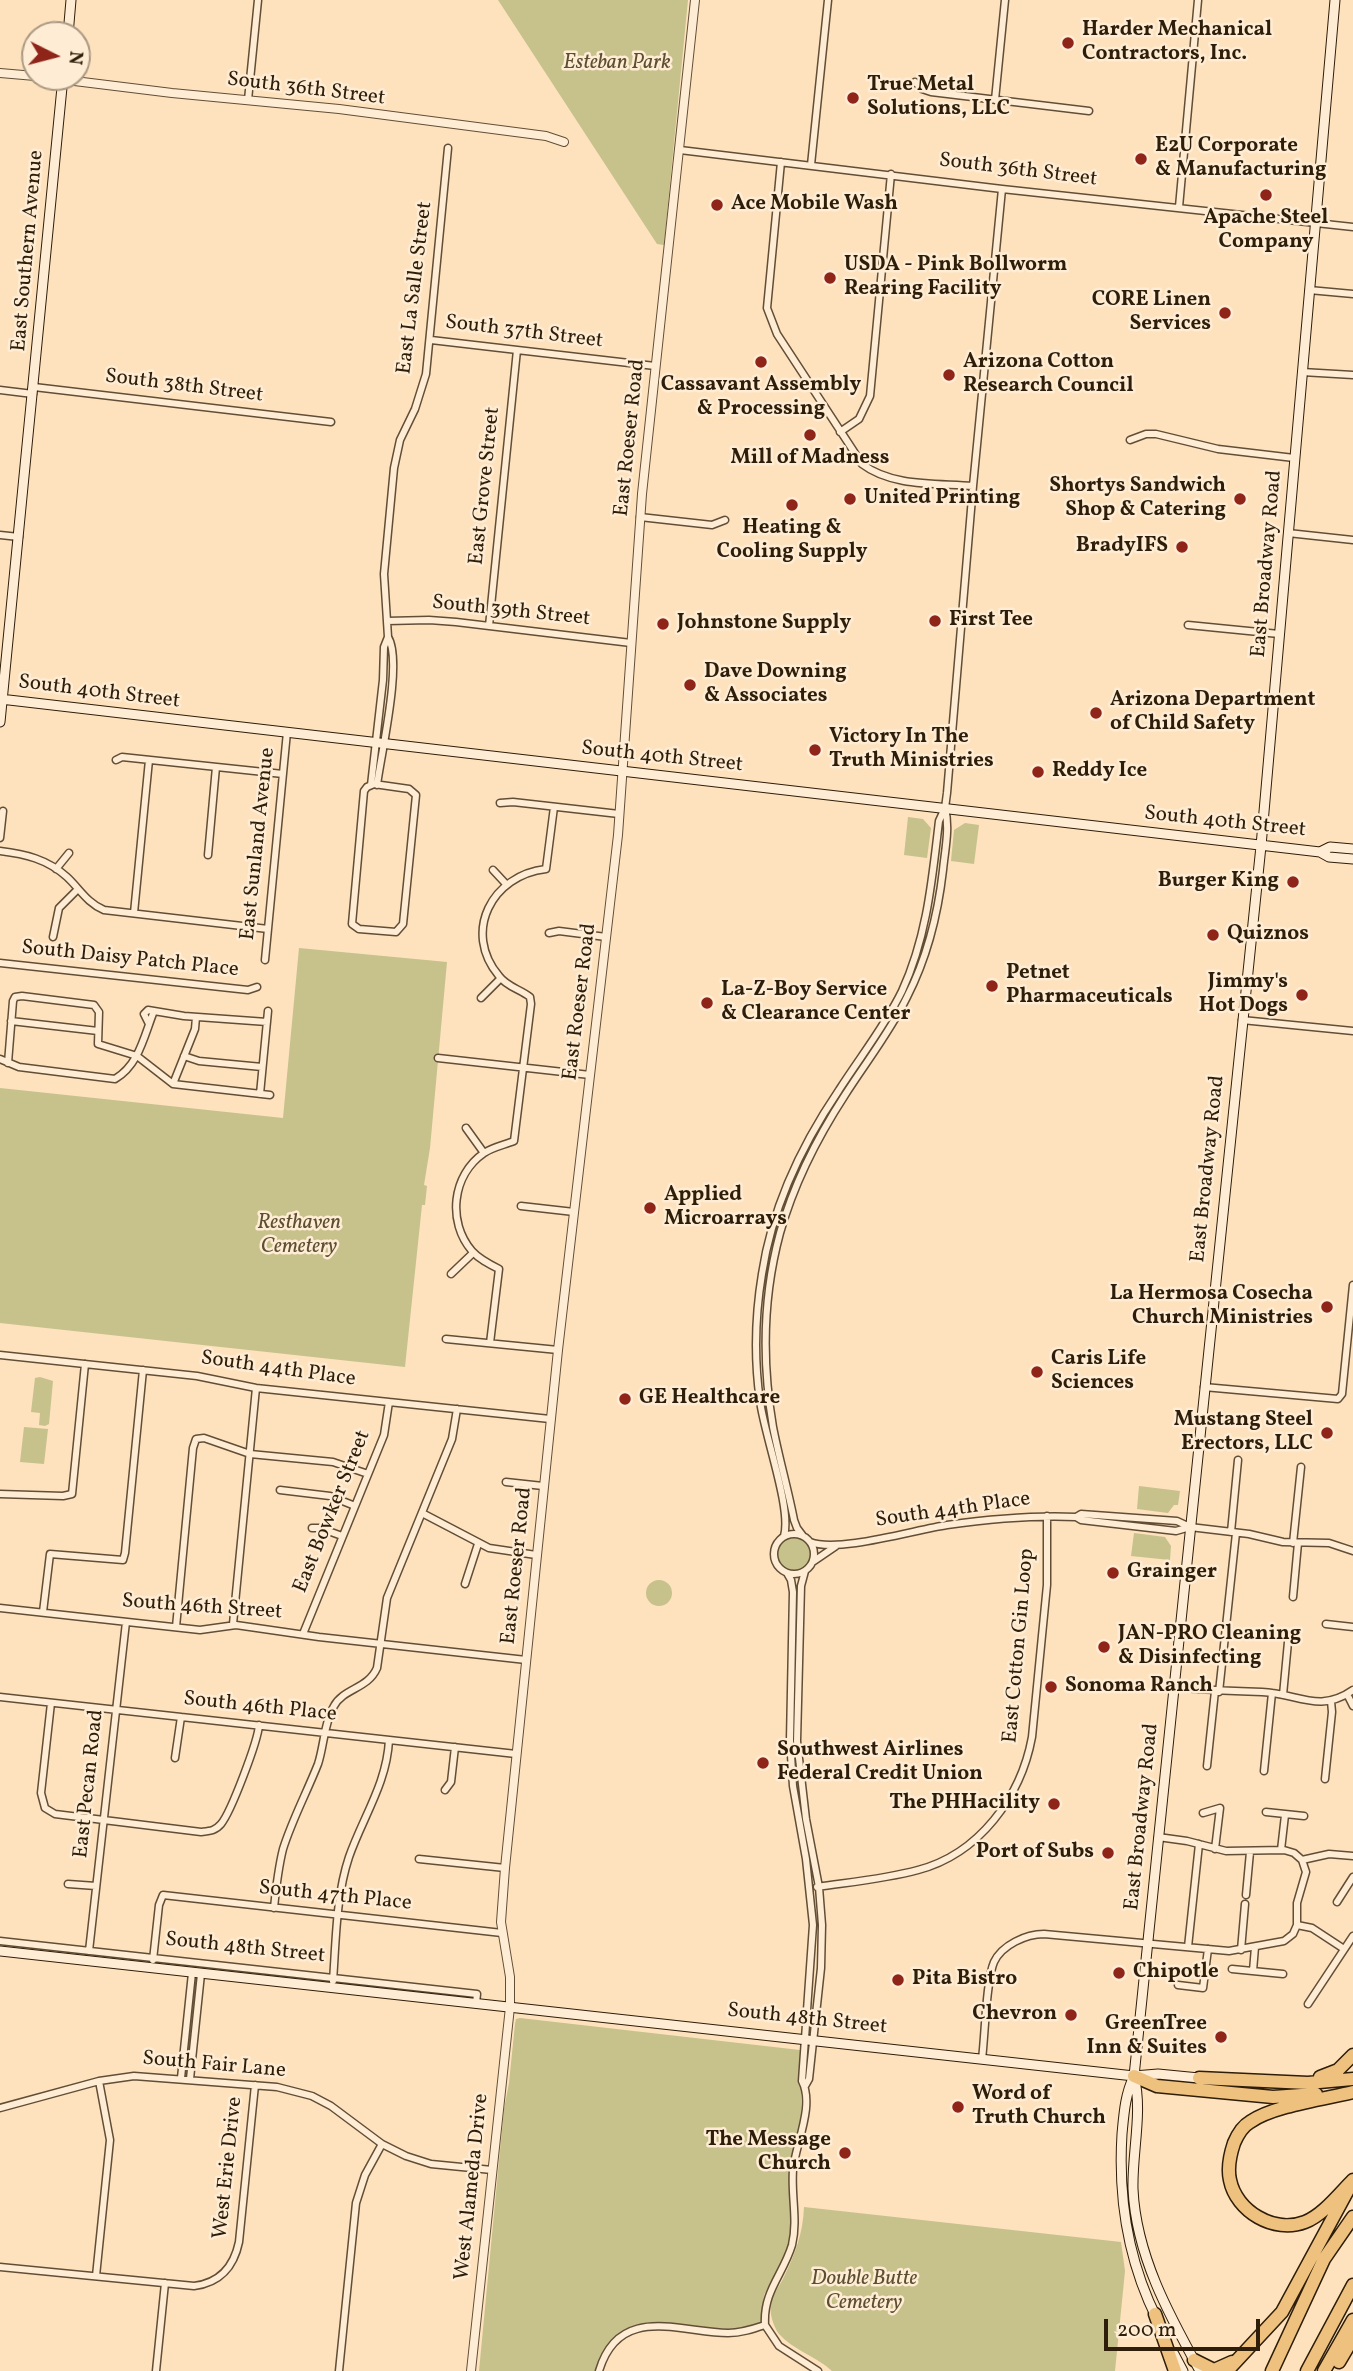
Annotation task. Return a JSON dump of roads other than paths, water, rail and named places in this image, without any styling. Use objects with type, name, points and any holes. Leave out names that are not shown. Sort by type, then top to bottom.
[{"type":"highway","points":[[1308,2084],[1312,2079],[1332,2075],[1353,2055]]},
{"type":"highway","name":"South 48th Street","points":[[1134,2076],[1157,2086],[1273,2097],[1353,2091]]},
{"type":"highway","name":"South 48th Street","points":[[1199,2078],[1308,2084],[1353,2079]]},
{"type":"highway","points":[[1353,2091],[1269,2112],[1248,2123],[1237,2137],[1229,2158],[1229,2179],[1235,2196],[1247,2210],[1278,2225],[1292,2226],[1319,2213],[1353,2181]]},
{"type":"highway","points":[[1227,2371],[1282,2312],[1353,2181]]},
{"type":"highway","points":[[1272,2371],[1324,2259],[1353,2217]]},
{"type":"highway","points":[[1307,2371],[1353,2285]]},
{"type":"highway","points":[[1154,2314],[1175,2371]]},
{"type":"highway","points":[[1324,2371],[1353,2320]]},
{"type":"highway","points":[[1333,2371],[1353,2339]]},
{"type":"highway","points":[[1197,2365],[1220,2369],[1241,2356]]},
{"type":"main road","points":[[69,21],[71,0]]},
{"type":"main road","name":"East Broadway Road","points":[[1183,2371],[1154,2314],[1132,2254],[1121,2183],[1126,2092],[1134,2076],[1261,846],[1335,0]]},
{"type":"main road","name":"East Southern Avenue","points":[[0,722],[62,91]]},
{"type":"main road","name":"South 40th Street","points":[[1,699],[1320,852],[1329,857],[1353,859]]},
{"type":"main road","name":"South 40th Street","points":[[1320,852],[1330,847],[1353,849]]},
{"type":"main road","name":"South 48th Street","points":[[0,1951],[153,1963],[197,1973],[332,1983],[510,2007],[1134,2076],[1158,2074],[1199,2078]]},
{"type":"main road","points":[[1134,2076],[1138,2094],[1133,2174],[1138,2228],[1143,2249],[1162,2295],[1197,2365]]},
{"type":"street","points":[[248,100],[258,0]]},
{"type":"street","name":"East Roeser Road","points":[[510,2007],[510,1978],[501,1915],[505,1868],[550,1419],[619,814],[640,517],[695,0]]},
{"type":"street","points":[[811,165],[828,0]]},
{"type":"street","points":[[995,100],[1005,0]]},
{"type":"street","points":[[1179,207],[1198,0]]},
{"type":"street","points":[[0,73],[21,75]]},
{"type":"street","name":"South 36th Street","points":[[91,81],[339,109],[546,136],[564,142]]},
{"type":"street","points":[[915,82],[930,92],[1089,111]]},
{"type":"street","name":"East La Salle Street","points":[[372,786],[414,792],[416,795],[407,883],[400,929],[396,932],[359,929],[352,924],[364,792],[372,786],[376,771],[393,668],[393,645],[388,637],[384,574],[394,468],[400,440],[415,409],[426,374],[447,148]]},
{"type":"street","name":"South 36th Street","points":[[680,150],[1353,227]]},
{"type":"street","points":[[781,162],[767,308],[777,334],[862,464],[872,472],[903,480],[973,486]]},
{"type":"street","points":[[840,432],[859,419],[870,396],[891,174]]},
{"type":"street","points":[[809,2040],[822,1944],[819,1887],[806,1819],[797,1719],[801,1586],[805,1571],[813,1562],[814,1550],[796,1526],[769,1402],[766,1340],[772,1268],[786,1212],[807,1160],[821,1133],[907,997],[921,966],[934,924],[948,822],[945,808],[1002,188]]},
{"type":"street","points":[[1309,290],[1353,294]]},
{"type":"street","name":"South 37th Street","points":[[431,340],[655,366]]},
{"type":"street","name":"East Grove Street","points":[[489,626],[517,350]]},
{"type":"street","points":[[1302,372],[1353,375]]},
{"type":"street","name":"South 38th Street","points":[[0,390],[33,390],[331,422]]},
{"type":"street","points":[[1130,440],[1146,434],[1156,434],[1218,449],[1294,458]]},
{"type":"street","points":[[640,517],[712,525],[725,520]]},
{"type":"street","points":[[1288,533],[1353,540]]},
{"type":"street","points":[[0,535],[19,537]]},
{"type":"street","name":"South 39th Street","points":[[387,621],[429,620],[631,643]]},
{"type":"street","points":[[1188,625],[1279,634]]},
{"type":"street","name":"East Sunland Avenue","points":[[265,960],[287,732]]},
{"type":"street","points":[[116,760],[122,757],[283,774]]},
{"type":"street","points":[[134,913],[149,760]]},
{"type":"street","points":[[208,856],[216,767]]},
{"type":"street","points":[[500,803],[513,802],[619,814]]},
{"type":"street","points":[[490,1343],[499,1269],[473,1253],[464,1241],[455,1204],[460,1183],[471,1165],[484,1153],[514,1140],[530,997],[500,979],[489,963],[483,943],[484,918],[494,897],[506,884],[530,871],[546,869],[554,807]]},
{"type":"street","points":[[784,1536],[785,1513],[766,1436],[757,1374],[756,1318],[766,1253],[776,1213],[798,1157],[820,1118],[882,1026],[901,994],[912,967],[925,925],[939,821],[945,808]]},
{"type":"street","points":[[0,838],[3,811]]},
{"type":"street","points":[[0,851],[32,856],[56,869],[99,908],[268,929]]},
{"type":"street","points":[[56,869],[69,853]]},
{"type":"street","points":[[493,870],[506,884]]},
{"type":"street","points":[[53,937],[59,908],[78,889]]},
{"type":"street","points":[[549,933],[606,937]]},
{"type":"street","name":"South Daisy Patch Place","points":[[0,963],[248,990],[257,987]]},
{"type":"street","points":[[481,998],[500,979]]},
{"type":"street","points":[[8,1063],[5,1050],[15,997],[92,1004],[98,1009],[98,1044],[137,1056],[173,1084],[270,1095]]},
{"type":"street","points":[[149,1024],[144,1014],[146,1011],[267,1022]]},
{"type":"street","points":[[260,1094],[268,1011]]},
{"type":"street","points":[[0,1059],[24,1068],[115,1079],[128,1072],[154,1012]]},
{"type":"street","points":[[173,1084],[195,1029],[195,1017]]},
{"type":"street","points":[[1242,1020],[1353,1031]]},
{"type":"street","points":[[10,1021],[97,1031]]},
{"type":"street","points":[[0,1046],[5,1050]]},
{"type":"street","points":[[184,1056],[199,1061],[262,1067]]},
{"type":"street","points":[[438,1058],[590,1075]]},
{"type":"street","points":[[466,1128],[484,1153]]},
{"type":"street","points":[[521,1206],[574,1212]]},
{"type":"street","points":[[451,1274],[473,1253]]},
{"type":"street","points":[[1204,1387],[1338,1399],[1342,1394],[1353,1285]]},
{"type":"street","points":[[446,1339],[558,1350]]},
{"type":"street","name":"South 44th Place","points":[[0,1354],[197,1376],[256,1388],[550,1419]]},
{"type":"street","points":[[0,1494],[72,1494],[85,1364]]},
{"type":"street","points":[[43,1612],[50,1554],[123,1560],[143,1370]]},
{"type":"street","points":[[233,1624],[256,1388]]},
{"type":"street","name":"East Bowker Street","points":[[303,1634],[384,1435],[388,1402]]},
{"type":"street","points":[[274,1908],[278,1870],[284,1847],[318,1761],[334,1706],[373,1677],[377,1668],[387,1598],[452,1439],[457,1409]]},
{"type":"street","points":[[176,1627],[193,1448],[197,1439],[204,1438],[250,1454],[334,1462],[368,1474]]},
{"type":"street","points":[[1207,1766],[1217,1691],[1238,1460]]},
{"type":"street","points":[[1293,1597],[1301,1467]]},
{"type":"street","points":[[506,1482],[543,1486]]},
{"type":"street","points":[[280,1490],[330,1496],[355,1506]]},
{"type":"street","points":[[422,1513],[478,1544],[499,1551],[536,1555]]},
{"type":"street","name":"South 44th Place","points":[[810,1542],[835,1546],[946,1525],[1047,1516],[1076,1517],[1081,1520],[1176,1531],[1190,1527],[1296,1543],[1329,1543],[1353,1551]]},
{"type":"street","name":"East Cotton Gin Loop","points":[[810,1889],[900,1874],[936,1863],[953,1855],[978,1836],[1010,1798],[1027,1758],[1032,1737],[1044,1615],[1047,1516]]},
{"type":"street","points":[[312,1528],[342,1536]]},
{"type":"street","points":[[803,1536],[784,1536],[776,1544],[774,1556],[778,1567],[787,1573],[805,1571]]},
{"type":"street","points":[[465,1584],[478,1544]]},
{"type":"street","name":"South 44th Place","points":[[813,1562],[835,1546]]},
{"type":"street","points":[[787,1573],[792,1587],[790,1746],[793,1786],[810,1889],[813,1948],[809,2079],[805,2086],[804,2124],[793,2167],[795,2227],[790,2251],[767,2297],[765,2325],[779,2346],[818,2371]]},
{"type":"street","name":"South 46th Street","points":[[0,1608],[200,1630],[233,1624],[526,1660]]},
{"type":"street","points":[[792,1618],[795,1630],[794,1656],[798,1664]]},
{"type":"street","name":"East Pecan Road","points":[[89,1951],[126,1622]]},
{"type":"street","points":[[1326,1624],[1353,1627]]},
{"type":"street","points":[[1283,1695],[1288,1642]]},
{"type":"street","points":[[1174,1687],[1272,1693],[1311,1702],[1331,1701],[1350,1692],[1353,1706]]},
{"type":"street","points":[[1264,1771],[1272,1693]]},
{"type":"street","name":"South 46th Place","points":[[0,1697],[516,1754]]},
{"type":"street","points":[[1325,1779],[1331,1701]]},
{"type":"street","points":[[51,1703],[41,1793],[45,1808],[62,1816],[201,1832],[212,1831],[225,1819],[254,1748],[259,1726]]},
{"type":"street","points":[[175,1758],[181,1717]]},
{"type":"street","points":[[332,1983],[342,1883],[350,1856],[386,1768],[389,1740]]},
{"type":"street","points":[[445,1790],[451,1782],[455,1747]]},
{"type":"street","points":[[1203,1814],[1220,1808],[1215,1849]]},
{"type":"street","points":[[1266,1812],[1304,1816]]},
{"type":"street","points":[[1282,1850],[1285,1815]]},
{"type":"street","points":[[982,2059],[991,1970],[998,1956],[1011,1945],[1034,1934],[1241,1950],[1287,1940],[1293,1934],[1297,1925],[1298,1899],[1306,1875],[1302,1860],[1294,1853],[1282,1850],[1250,1852],[1215,1849],[1158,1838]]},
{"type":"street","points":[[1188,1947],[1199,1844]]},
{"type":"street","points":[[1246,1895],[1250,1852]]},
{"type":"street","points":[[1302,1860],[1329,1854],[1353,1856]]},
{"type":"street","points":[[419,1859],[505,1868]]},
{"type":"street","points":[[1337,1902],[1353,1877]]},
{"type":"street","points":[[68,1884],[96,1886]]},
{"type":"street","name":"South 47th Place","points":[[153,1963],[159,1905],[163,1895],[502,1933]]},
{"type":"street","points":[[1241,1950],[1245,1904]]},
{"type":"street","points":[[1297,1925],[1312,1928],[1344,1950]]},
{"type":"street","points":[[1308,2004],[1353,1936]]},
{"type":"street","name":"South 48th Street","points":[[0,1941],[89,1951],[153,1963],[332,1983]]},
{"type":"street","points":[[1253,1971],[1255,1947]]},
{"type":"street","points":[[1178,1985],[1203,1988],[1208,1949]]},
{"type":"street","points":[[1232,1969],[1283,1975]]},
{"type":"street","points":[[181,2078],[197,1973]]},
{"type":"street","points":[[190,2079],[197,1973]]},
{"type":"street","name":"West Alameda Drive","points":[[471,2371],[510,2007]]},
{"type":"street","name":"South Fair Lane","points":[[0,2108],[99,2081],[134,2076],[255,2085],[294,2090],[312,2096],[331,2106],[382,2144],[406,2156],[431,2164],[492,2170]]},
{"type":"street","points":[[96,2276],[110,2140],[99,2081]]},
{"type":"street","name":"West Erie Drive","points":[[0,2267],[202,2285],[223,2274],[234,2260],[239,2242],[255,2085]]},
{"type":"street","points":[[339,2371],[356,2203],[370,2163],[382,2144]]},
{"type":"street","points":[[156,2371],[165,2283]]},
{"type":"street","points":[[599,2371],[606,2354],[616,2341],[630,2331],[644,2327],[661,2325],[729,2333],[765,2325]]},
{"type":"place","name":"Harder Mechanical Contractors, Inc.","points":[[1068,43]]},
{"type":"place","name":"True Metal Solutions, LLC","points":[[853,98]]},
{"type":"place","name":"E2U Corporate & Manufacturing","points":[[1141,159]]},
{"type":"place","name":"Apache Steel Company","points":[[1266,195]]},
{"type":"place","name":"Ace Mobile Wash","points":[[717,205]]},
{"type":"place","name":"USDA - Pink Bollworm Rearing Facility","points":[[830,278]]},
{"type":"place","name":"CORE Linen Services","points":[[1225,313]]},
{"type":"place","name":"Cassavant Assembly & Processing","points":[[761,362]]},
{"type":"place","name":"Arizona Cotton Research Council","points":[[949,375]]},
{"type":"place","name":"Mill of Madness","points":[[810,435]]},
{"type":"place","name":"United Printing","points":[[850,499]]},
{"type":"place","name":"Shortys Sandwich Shop & Catering","points":[[1240,499]]},
{"type":"place","name":"Heating & Cooling Supply","points":[[792,505]]},
{"type":"place","name":"BradyIFS","points":[[1182,547]]},
{"type":"place","name":"First Tee","points":[[935,621]]},
{"type":"place","name":"Johnstone Supply","points":[[663,624]]},
{"type":"place","name":"Dave Downing & Associates","points":[[690,685]]},
{"type":"place","name":"Arizona Department of Child Safety","points":[[1096,713]]},
{"type":"place","name":"Victory In The Truth Ministries","points":[[815,750]]},
{"type":"place","name":"Reddy Ice","points":[[1038,772]]},
{"type":"place","name":"Burger King","points":[[1293,882]]},
{"type":"place","name":"Quiznos","points":[[1213,935]]},
{"type":"place","name":"Petnet Pharmaceuticals","points":[[992,986]]},
{"type":"place","name":"Jimmy's Hot Dogs","points":[[1302,995]]},
{"type":"place","name":"La-Z-Boy Service & Clearance Center","points":[[707,1003]]},
{"type":"place","name":"Applied Microarrays","points":[[650,1208]]},
{"type":"place","name":"La Hermosa Cosecha Church Ministries","points":[[1327,1307]]},
{"type":"place","name":"Caris Life Sciences","points":[[1037,1372]]},
{"type":"place","name":"GE Healthcare","points":[[625,1399]]},
{"type":"place","name":"Mustang Steel Erectors, LLC","points":[[1327,1433]]},
{"type":"place","name":"Grainger","points":[[1113,1573]]},
{"type":"place","name":"JAN-PRO Cleaning & Disinfecting","points":[[1104,1647]]},
{"type":"place","name":"Sonoma Ranch","points":[[1051,1687]]},
{"type":"place","name":"Southwest Airlines Federal Credit Union","points":[[763,1763]]},
{"type":"place","name":"The PHHacility","points":[[1054,1804]]},
{"type":"place","name":"Port of Subs","points":[[1108,1853]]},
{"type":"place","name":"Chipotle","points":[[1119,1973]]},
{"type":"place","name":"Pita Bistro","points":[[898,1980]]},
{"type":"place","name":"Chevron","points":[[1071,2015]]},
{"type":"place","name":"GreenTree Inn & Suites","points":[[1221,2037]]},
{"type":"place","name":"Word of Truth Church","points":[[958,2107]]},
{"type":"place","name":"The Message Church","points":[[845,2153]]},
{"type":"park label","name":"Esteban Park","points":[[617,64]]},
{"type":"park label","name":"Resthaven Cemetery","points":[[299,1236]]},
{"type":"park label","name":"Double Butte Cemetery","points":[[864,2292]]}]
